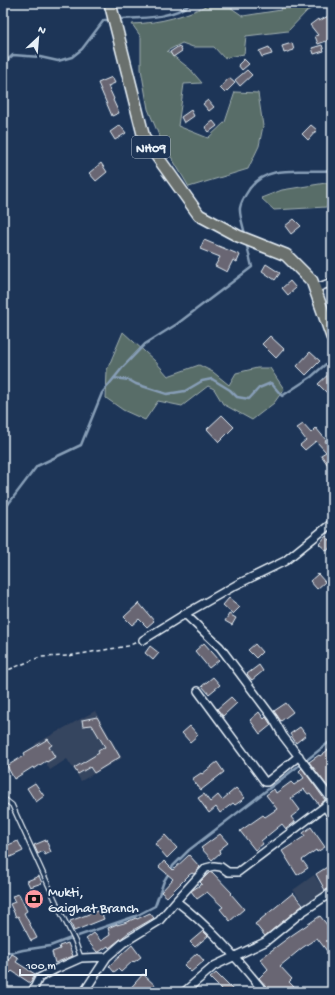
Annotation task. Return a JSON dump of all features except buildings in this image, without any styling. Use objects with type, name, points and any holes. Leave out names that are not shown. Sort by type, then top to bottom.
[{"type":"main road","name":"NH09","points":[[110,3],[144,138],[199,215],[238,236],[286,255],[312,281],[332,337]]},
{"type":"street","points":[[314,289],[332,282]]},
{"type":"street","points":[[143,640],[236,585],[285,560],[332,523]]},
{"type":"street","points":[[84,992],[107,957],[123,943],[159,921],[206,868],[214,866],[221,867],[228,872],[238,872],[332,800],[283,736],[273,718],[220,647],[185,614]]},
{"type":"street","points":[[198,691],[265,782],[267,782],[299,756]]},
{"type":"street","points":[[325,806],[332,817]]},
{"type":"street","points":[[184,992],[214,966],[265,942],[302,912],[332,892]]},
{"type":"street","points":[[176,901],[197,917],[235,956],[260,987],[260,989],[256,992]]},
{"type":"street","points":[[32,992],[39,978],[81,958],[107,957]]},
{"type":"lane","points":[[3,798],[12,805],[75,941],[81,958]]},
{"type":"path","points":[[3,689],[8,670],[40,657],[68,656],[128,646],[143,640]]},
{"type":"shaded area","points":[[95,711],[122,758],[81,781],[67,759],[50,770],[35,744]]},
{"type":"shaded area","points":[[314,875],[326,892],[305,906],[293,890]]},
{"type":"green space","points":[[212,3],[224,3],[243,16],[281,10],[283,3],[322,3],[307,11],[288,31],[246,36],[244,54],[224,58],[214,47],[193,47],[182,43],[167,51],[190,69],[202,83],[184,84],[178,126],[208,138],[225,122],[235,92],[258,93],[263,126],[259,146],[248,169],[189,187],[160,138],[148,109],[141,69],[141,37],[132,24],[173,18],[192,12]]},
{"type":"green space","points":[[332,182],[332,206],[274,210],[261,198],[282,190]]},
{"type":"green space","points":[[123,332],[155,361],[168,376],[199,365],[213,372],[229,385],[236,373],[257,368],[270,368],[284,389],[274,403],[252,420],[223,404],[214,389],[208,386],[182,406],[158,401],[145,420],[123,410],[106,398],[107,370]]},
{"type":"waterway","points":[[117,19],[146,18],[166,15],[184,8],[191,3]]},
{"type":"waterway","points":[[3,64],[13,55],[40,57],[58,61],[72,57],[82,49],[104,20],[112,20]]},
{"type":"waterway","points":[[245,235],[240,214],[241,205],[250,188],[258,180],[267,175],[278,172],[332,170]]},
{"type":"waterway","points":[[3,511],[37,466],[81,445],[102,393],[123,367],[145,344],[177,324],[252,267],[246,242]]},
{"type":"waterway","points":[[114,378],[129,380],[136,384],[167,394],[185,391],[202,381],[212,379],[230,390],[237,397],[249,399],[259,388],[271,383],[282,396],[311,377],[327,363],[332,363]]},
{"type":"waterway","points":[[308,759],[332,740]]},
{"type":"waterway","points":[[78,936],[136,916],[155,906],[164,881],[173,866],[189,850],[301,764]]},
{"type":"waterway","points":[[3,951],[11,953],[50,946],[71,938]]},
{"type":"place","name":"Mukti, Gaighat Branch","points":[[34,899]]}]
